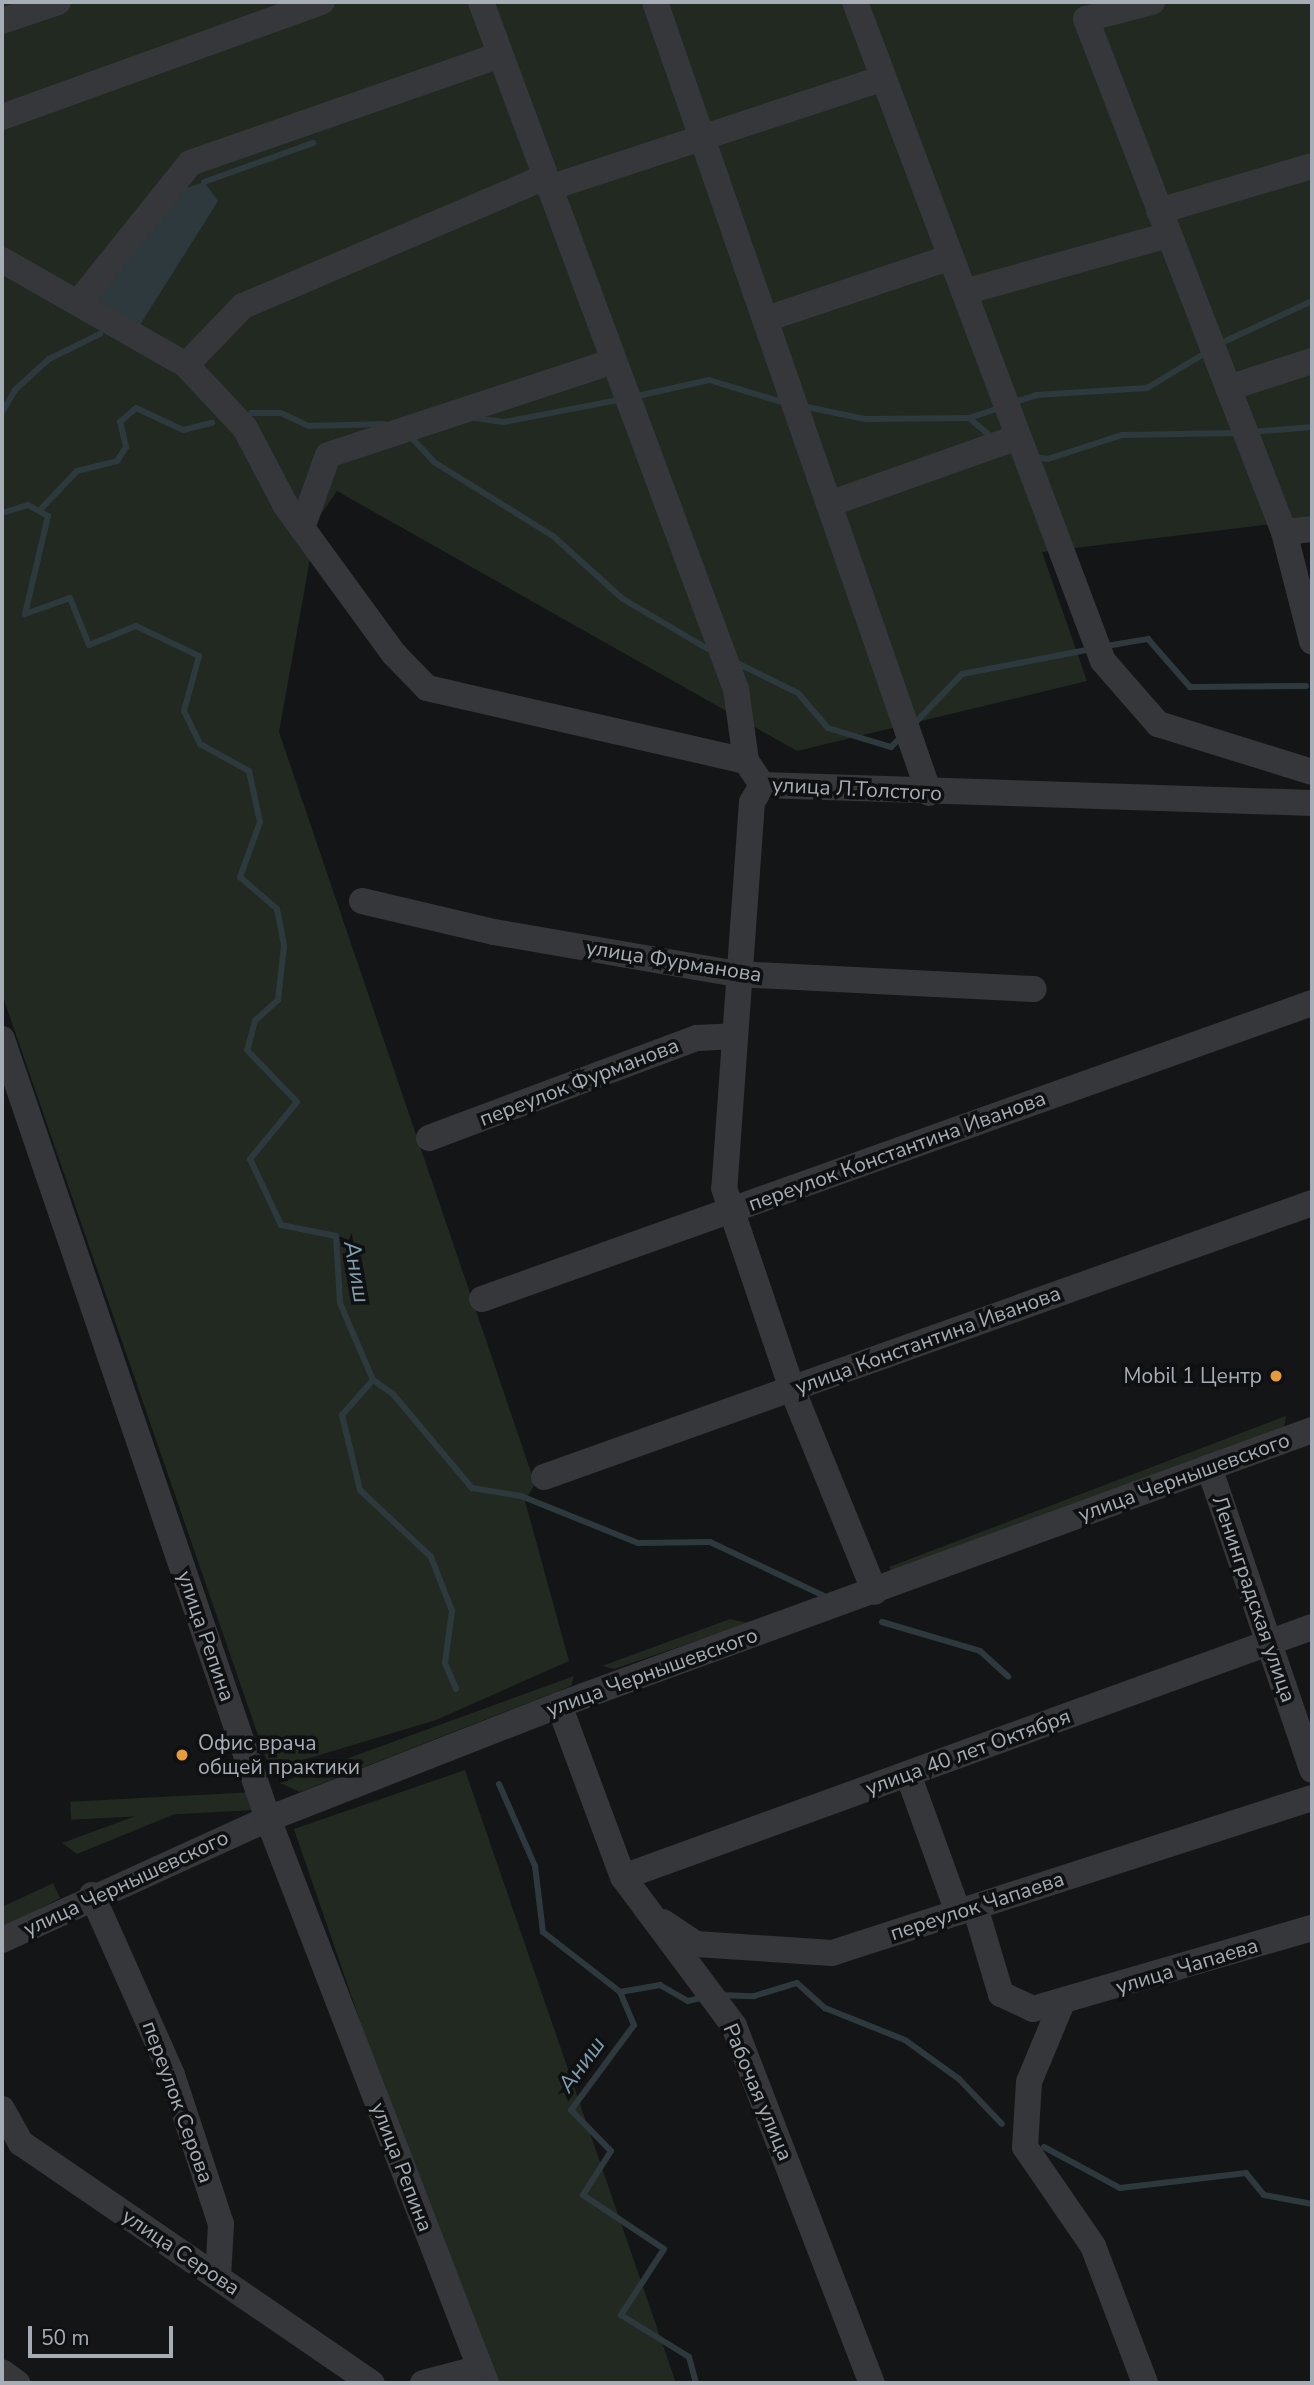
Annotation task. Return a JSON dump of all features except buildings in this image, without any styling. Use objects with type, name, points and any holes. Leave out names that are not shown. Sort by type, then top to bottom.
[{"type":"street","points":[[2,21],[58,2]]},
{"type":"street","points":[[2,117],[322,2]]},
{"type":"street","points":[[481,2],[736,689],[746,761]]},
{"type":"street","points":[[655,2],[929,793]]},
{"type":"street","points":[[855,2],[1102,661],[1158,724],[1312,772]]},
{"type":"street","points":[[1152,2],[1085,10],[1163,223],[1284,532],[1312,641]]},
{"type":"street","points":[[78,303],[190,163],[500,55]]},
{"type":"street","points":[[186,365],[243,306],[547,182],[703,139],[883,78]]},
{"type":"street","points":[[964,292],[1163,223],[1312,166]]},
{"type":"street","points":[[765,319],[951,257]]},
{"type":"street","name":"улица Л.Толстого","points":[[2,260],[186,365],[244,428],[302,528],[394,654],[427,688],[746,761],[762,785],[929,793],[1312,803]]},
{"type":"street","points":[[302,528],[328,456],[614,361]]},
{"type":"street","points":[[1228,388],[1312,361]]},
{"type":"street","points":[[829,504],[1018,438]]},
{"type":"street","points":[[1284,532],[1312,529]]},
{"type":"street","points":[[762,785],[752,802],[736,974],[724,1188],[792,1389],[875,1592]]},
{"type":"street","name":"улица Фурманова","points":[[362,901],[494,932],[736,974],[1034,989]]},
{"type":"street","name":"переулок Константина Иванова","points":[[482,1299],[1312,1003]]},
{"type":"street","name":"переулок Фурманова","points":[[429,1138],[697,1038],[732,1035]]},
{"type":"street","name":"улица Репина","points":[[2,1039],[268,1819],[483,2375]]},
{"type":"street","name":"улица Константина Иванова","points":[[544,1477],[1312,1203]]},
{"type":"street","name":"улица Чернышевского","points":[[2,1940],[92,1895],[268,1819],[559,1705],[875,1592],[1312,1430]]},
{"type":"street","name":"Ленинградская улица","points":[[1209,1467],[1312,1770]]},
{"type":"street","name":"улица 40 лет Октября","points":[[623,1877],[1312,1627]]},
{"type":"street","name":"Рабочая улица","points":[[559,1705],[623,1877],[734,2026],[872,2383]]},
{"type":"street","name":"улица Чапаева","points":[[908,1774],[1001,1994],[1033,2009],[1061,2004],[1312,1928]]},
{"type":"street","name":"переулок Чапаева","points":[[644,1908],[696,1944],[832,1953],[1312,1798]]},
{"type":"street","name":"переулок Серова","points":[[92,1895],[173,2075],[221,2224],[218,2277]]},
{"type":"street","points":[[1061,2004],[1029,2082],[1025,2147],[1093,2246],[1145,2383]]},
{"type":"street","name":"улица Серова","points":[[2,2109],[21,2143],[372,2383]]},
{"type":"street","points":[[2,2372],[18,2383]]},
{"type":"street","points":[[423,2383],[483,2375]]},
{"type":"shaded area","points":[[2,2],[1312,2],[1312,519],[1042,552],[1087,681],[797,751],[337,491],[317,520],[279,732],[535,1484],[525,1501],[569,1661],[436,1720],[270,1770],[2,994]]},
{"type":"shaded area","points":[[204,182],[218,201],[138,328],[93,303],[180,190]]},
{"type":"shaded area","points":[[1286,1416],[1284,1429],[892,1572],[889,1567]]},
{"type":"shaded area","points":[[730,1619],[749,1623],[614,1669],[602,1666]]},
{"type":"shaded area","points":[[574,1676],[571,1686],[300,1792],[280,1783]]},
{"type":"shaded area","points":[[465,1770],[676,2383],[485,2383],[294,1829]]},
{"type":"shaded area","points":[[255,1792],[256,1810],[71,1820],[70,1802]]},
{"type":"shaded area","points":[[193,1795],[197,1805],[77,1854],[62,1843]]},
{"type":"shaded area","points":[[53,1883],[60,1898],[2,1929],[2,1907]]},
{"type":"waterway","points":[[204,182],[313,143]]},
{"type":"waterway","points":[[1219,344],[1312,301]]},
{"type":"waterway","points":[[2,412],[15,390],[49,359],[100,334]]},
{"type":"waterway","points":[[1012,403],[1036,395],[1147,388],[1207,352]]},
{"type":"waterway","points":[[633,397],[709,380],[785,403]]},
{"type":"waterway","points":[[475,418],[504,422],[623,399]]},
{"type":"waterway","points":[[802,406],[865,419],[969,418],[1002,407]]},
{"type":"waterway","points":[[39,511],[77,471],[117,461],[126,447],[120,422],[136,408],[183,430],[212,423]]},
{"type":"waterway","points":[[251,413],[281,413],[309,426],[384,424]]},
{"type":"waterway","points":[[969,418],[994,439]]},
{"type":"waterway","points":[[1251,432],[1312,427]]},
{"type":"waterway","points":[[1035,457],[1048,459],[1122,435],[1237,433]]},
{"type":"waterway","points":[[410,436],[434,462],[553,536],[623,599],[713,652]]},
{"type":"waterway","name":"Аниш","points":[[2,513],[28,505],[48,516],[25,614],[70,598],[89,645],[136,626],[199,656],[184,711],[200,744],[249,771],[260,822],[240,877],[277,909],[284,946],[278,1000],[255,1021],[247,1050],[297,1102],[250,1159],[281,1225],[336,1236],[340,1303],[373,1380],[342,1415],[360,1490],[431,1557],[452,1611],[445,1663],[456,1689]]},
{"type":"waterway","points":[[1106,646],[1148,639],[1190,687],[1306,686]]},
{"type":"waterway","points":[[913,725],[962,674],[1092,649]]},
{"type":"waterway","points":[[735,662],[798,693],[828,728],[891,747],[903,735]]},
{"type":"waterway","points":[[373,1380],[393,1394],[472,1488],[521,1496],[638,1543],[710,1542],[824,1596]]},
{"type":"waterway","points":[[882,1622],[980,1651],[1008,1676]]},
{"type":"waterway","name":"Аниш","points":[[499,1784],[535,1866],[543,1932],[620,1992],[634,2025],[571,2110],[611,2151],[583,2195],[664,2249],[621,2315],[689,2357],[696,2383]]},
{"type":"waterway","points":[[719,1995],[754,1996],[797,1983],[825,2008],[905,2040],[959,2079],[1002,2124]]},
{"type":"waterway","points":[[620,1992],[660,1985],[688,2001],[705,1997]]},
{"type":"waterway","points":[[1044,2147],[1120,2188],[1246,2173],[1264,2195],[1312,2204]]},
{"type":"place","name":"Mobil 1 Центр","points":[[1276,1376]]},
{"type":"place","name":"Офис врача общей практики","points":[[182,1755]]}]
